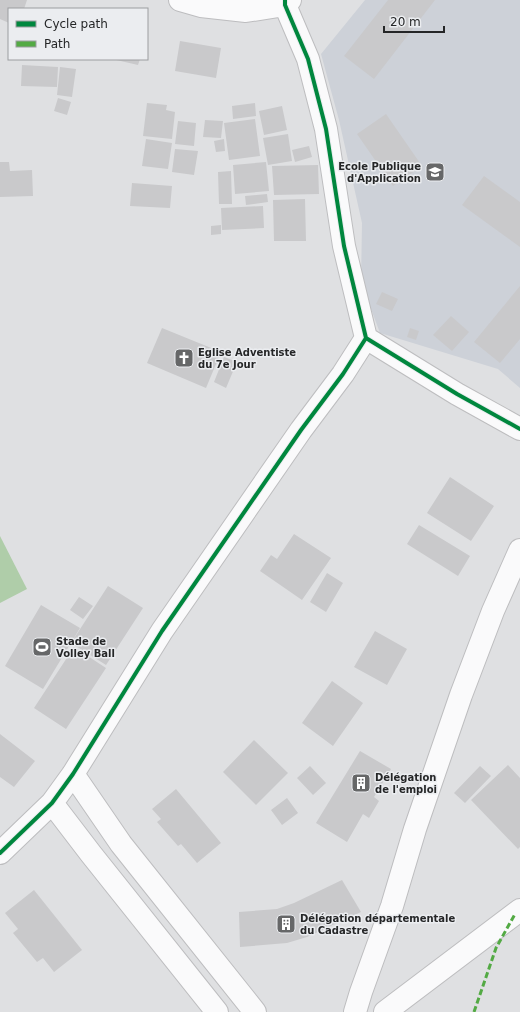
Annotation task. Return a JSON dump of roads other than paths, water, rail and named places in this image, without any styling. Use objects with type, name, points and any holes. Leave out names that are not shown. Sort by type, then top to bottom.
[{"type":"street","points":[[180,0],[201,6],[246,11],[286,2],[308,59],[326,129],[344,246],[366,338],[457,394],[520,429]]},
{"type":"street","points":[[3,845],[52,803],[73,774],[162,631],[301,430],[343,374],[366,338]]},
{"type":"street","points":[[355,1012],[392,906],[461,695],[493,611],[520,550]]},
{"type":"street","points":[[73,774],[121,844],[255,1012]]},
{"type":"street","points":[[52,803],[90,854],[217,1012]]},
{"type":"street","points":[[385,1012],[520,910]]},
{"type":"place","name":"Ecole Publique d'Application","points":[[435,172]]},
{"type":"place","name":"Eglise Adventiste du 7e Jour","points":[[184,358]]},
{"type":"place","name":"Stade de Volley Ball","points":[[42,647]]},
{"type":"place","name":"Délégation de l'emploi","points":[[361,783]]},
{"type":"place","name":"Délégation départementale du Cadastre","points":[[286,924]]}]
